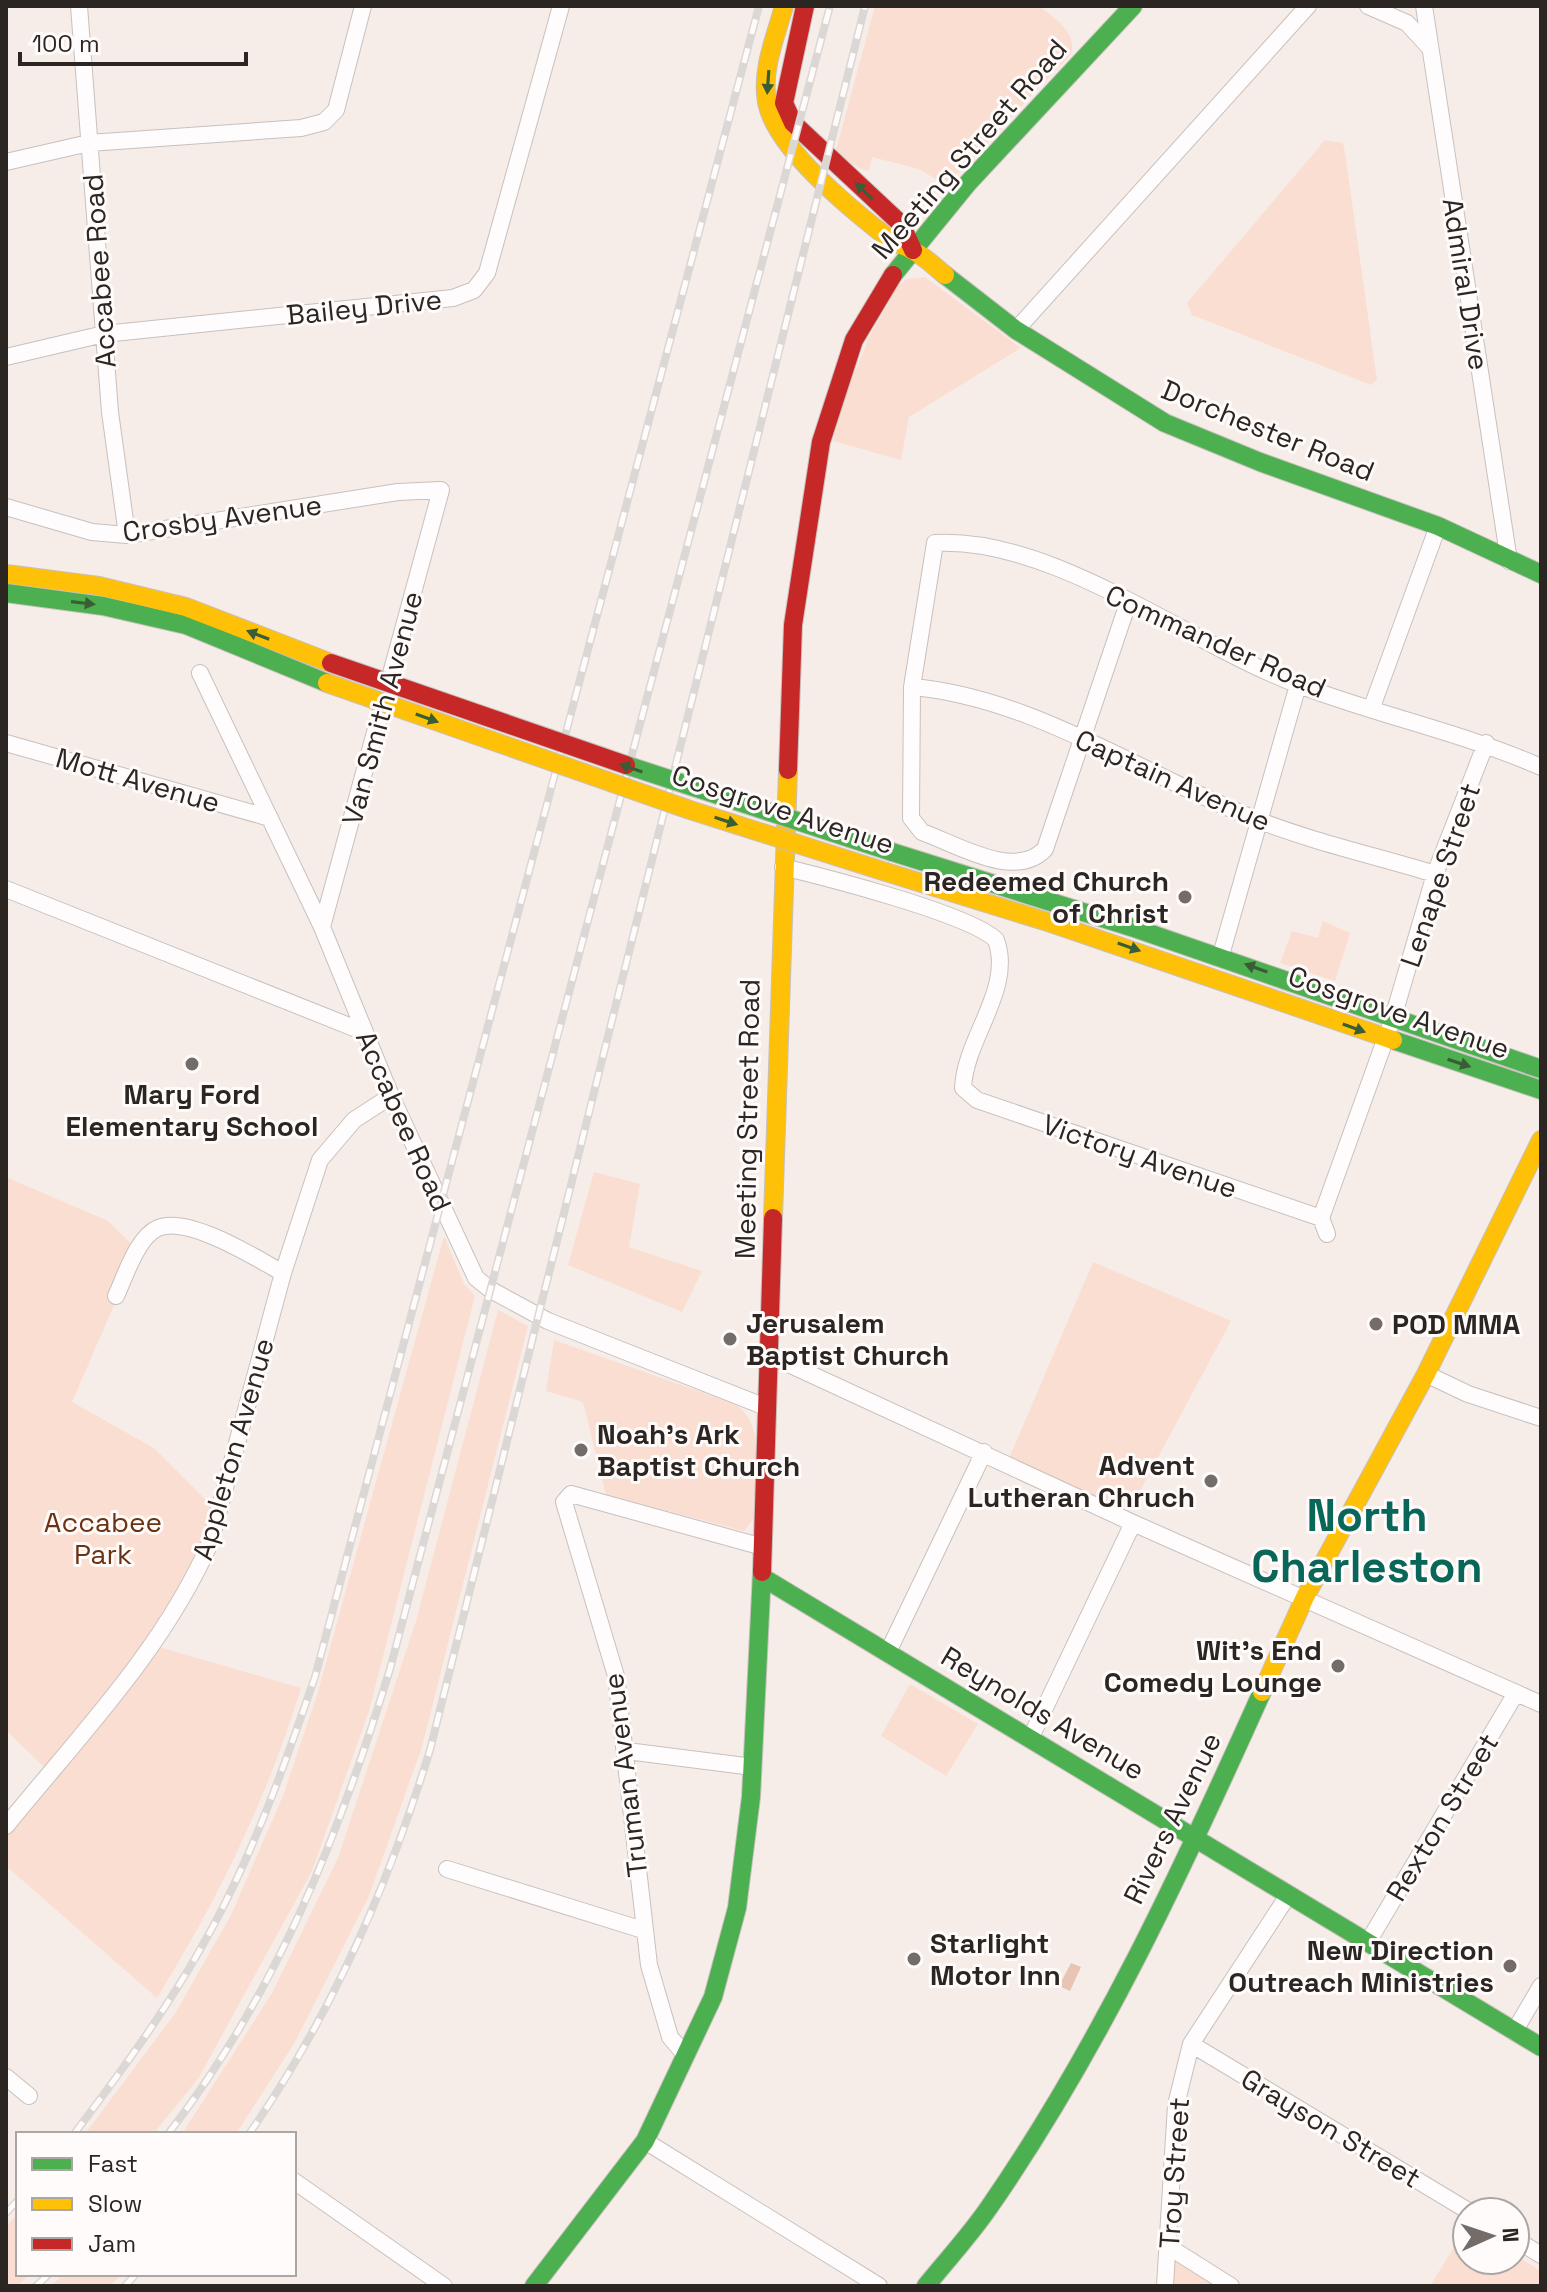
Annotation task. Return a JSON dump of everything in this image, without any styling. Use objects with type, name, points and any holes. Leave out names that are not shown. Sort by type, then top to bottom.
[{"type":"main road","name":"Dorchester Road","points":[[784,6],[767,76],[767,106],[780,136],[891,240],[913,250],[1016,330],[1165,423],[1260,462],[1438,526],[1541,574]]},
{"type":"main road","name":"Dorchester Road","points":[[805,6],[784,103],[793,123],[901,224],[913,250]]},
{"type":"main road","name":"Meeting Street Road","points":[[534,2286],[645,2141],[713,1997],[737,1908],[753,1767],[762,1577],[793,625],[821,442],[854,340],[892,276],[968,183],[1133,6]]},
{"type":"main road","name":"Cosgrove Avenue","points":[[6,574],[99,586],[186,607],[524,732],[892,852],[1034,893],[1221,955],[1541,1069]]},
{"type":"main road","name":"Cosgrove Avenue","points":[[6,593],[103,606],[186,625],[327,683],[690,810],[886,872],[1029,912],[1385,1039],[1541,1090]]},
{"type":"main road","name":"Rivers Avenue","points":[[926,2286],[989,2208],[1054,2108],[1197,1838],[1305,1597],[1426,1374],[1541,1140]]},
{"type":"main road","name":"Reynolds Avenue","points":[[762,1577],[1197,1838],[1287,1897],[1368,1942],[1541,2047]]},
{"type":"street","name":"Accabee Road","points":[[79,6],[104,334],[127,535]]},
{"type":"street","points":[[6,162],[89,143],[301,128],[324,122],[336,110],[363,6]]},
{"type":"street","name":"Bailey Drive","points":[[6,357],[104,334],[453,298],[474,290],[487,273],[561,6]]},
{"type":"street","points":[[1368,6],[1407,23],[1429,47]]},
{"type":"street","name":"Admiral Drive","points":[[1424,6],[1509,561]]},
{"type":"street","points":[[1016,330],[1309,7]]},
{"type":"street","name":"Crosby Avenue","points":[[6,507],[92,532],[127,535],[398,492],[441,490]]},
{"type":"street","name":"Van Smith Avenue","points":[[322,927],[441,490]]},
{"type":"street","points":[[1372,707],[1438,526]]},
{"type":"street","name":"Commander Road","points":[[912,687],[935,543],[969,541],[1057,567],[1298,685],[1486,743],[1541,767]]},
{"type":"street","points":[[912,687],[911,818],[922,832],[1001,861],[1015,864],[1038,856],[1045,849],[1079,740],[1128,603]]},
{"type":"street","name":"Accabee Road","points":[[200,673],[322,927],[391,1096],[476,1278],[548,1321],[768,1408]]},
{"type":"street","points":[[1221,955],[1257,820],[1298,685]]},
{"type":"street","name":"Captain Avenue","points":[[912,687],[953,691],[1046,722],[1079,740],[1257,820],[1435,874]]},
{"type":"street","name":"Mott Avenue","points":[[6,743],[270,818]]},
{"type":"street","name":"Lenape Street","points":[[1324,1226],[1393,1018],[1435,874],[1486,743]]},
{"type":"street","name":"Victory Avenue","points":[[783,867],[896,899],[977,927],[996,940],[1003,968],[964,1068],[963,1088],[977,1100],[1324,1226]]},
{"type":"street","points":[[6,889],[364,1032]]},
{"type":"street","name":"Appleton Avenue","points":[[6,1826],[164,1629],[194,1578],[210,1543],[283,1273],[320,1160],[354,1120],[391,1096]]},
{"type":"street","points":[[116,1296],[138,1250],[156,1229],[167,1226],[188,1227],[283,1273]]},
{"type":"street","points":[[769,1355],[1133,1523],[1541,1704]]},
{"type":"street","points":[[1426,1374],[1468,1394],[1541,1418]]},
{"type":"street","points":[[888,1652],[984,1452]]},
{"type":"street","name":"Truman Avenue","points":[[686,2056],[670,2037],[661,2014],[643,1930],[627,1751],[616,1676],[564,1502],[571,1494],[763,1547]]},
{"type":"street","points":[[1030,1739],[1133,1523]]},
{"type":"street","name":"Rexton Street","points":[[1368,1942],[1516,1693]]},
{"type":"street","points":[[627,1751],[753,1767]]},
{"type":"street","points":[[447,1869],[643,1930]]},
{"type":"street","name":"Troy Street","points":[[1165,2286],[1176,2105],[1191,2044],[1287,1897]]},
{"type":"street","points":[[1514,2032],[1541,1986]]},
{"type":"street","name":"Grayson Street","points":[[1191,2044],[1451,2201]]},
{"type":"street","points":[[6,2077],[29,2096]]},
{"type":"street","points":[[645,2141],[879,2286]]},
{"type":"street","points":[[296,2182],[444,2286]]},
{"type":"street","points":[[1169,2247],[1231,2286]]},
{"type":"green space","points":[[875,6],[1039,6],[1068,32],[1071,54],[940,193],[937,180],[919,169],[872,157],[869,171],[864,170],[836,150]]},
{"type":"green space","points":[[1325,140],[1343,143],[1345,153],[1377,380],[1371,385],[1192,315],[1187,303]]},
{"type":"green space","points":[[925,277],[1021,348],[909,417],[901,460],[833,441],[845,396],[870,335],[898,286],[907,279]]},
{"type":"green space","points":[[1323,921],[1350,933],[1335,981],[1280,963],[1292,931],[1318,938]]},
{"type":"green space","points":[[594,1172],[640,1184],[629,1247],[702,1271],[682,1312],[568,1265]]},
{"type":"green space","name":"Accabee Park","points":[[6,1177],[108,1221],[138,1250],[72,1402],[154,1448],[218,1512],[152,1645],[301,1688],[273,1769],[239,1848],[157,1998],[6,1866],[6,1828],[49,1772],[6,1730]]},
{"type":"green space","points":[[444,1236],[464,1284],[475,1296],[369,1711],[312,1871],[198,2079],[155,2132],[86,2132],[176,2012],[231,1915],[283,1796],[317,1695]]},
{"type":"green space","points":[[1093,1262],[1231,1321],[1125,1519],[1007,1463]]},
{"type":"green space","points":[[498,1310],[528,1326],[422,1747],[369,1896],[295,2042],[237,2132],[183,2132],[272,1993],[338,1858],[416,1621]]},
{"type":"green space","points":[[554,1340],[735,1404],[746,1414],[758,1456],[754,1518],[744,1531],[606,1495],[583,1402],[546,1391]]},
{"type":"green space","points":[[910,1684],[978,1724],[946,1776],[881,1736]]},
{"type":"green space","points":[[16,2216],[16,2276],[28,2276],[17,2286],[6,2286],[6,2226]]},
{"type":"green space","points":[[1169,2248],[1229,2286],[1165,2286]]},
{"type":"green space","points":[[1451,2252],[1451,2276],[1531,2276],[1531,2265],[1541,2271],[1541,2286],[1430,2286]]},
{"type":"green space","points":[[62,2276],[120,2276],[110,2286],[51,2286]]},
{"type":"shaded area","points":[[1071,1963],[1081,1967],[1070,1991],[1059,1986]]},
{"type":"railway","points":[[76,2132],[156,2020],[211,1930],[264,1817],[315,1677],[759,6]]},
{"type":"railway","points":[[169,2132],[241,2026],[300,1912],[349,1792],[390,1669],[830,6]]},
{"type":"railway","points":[[250,2132],[306,2043],[354,1949],[396,1851],[430,1750],[865,6]]},
{"type":"railway","points":[[6,2213],[16,2202]]},
{"type":"railway","points":[[36,2286],[47,2276]]},
{"type":"railway","points":[[125,2286],[134,2276]]},
{"type":"traffic: fast","points":[[893,275],[968,183],[1133,6]]},
{"type":"traffic: fast","points":[[945,275],[1016,330],[1165,423],[1260,462],[1438,526],[1541,574]]},
{"type":"traffic: fast","points":[[6,593],[103,606],[186,625],[327,683]]},
{"type":"traffic: fast","points":[[626,765],[892,852]]},
{"type":"traffic: fast","points":[[892,852],[1137,929],[1541,1069]]},
{"type":"traffic: fast","points":[[1393,1040],[1541,1090]]},
{"type":"traffic: fast","points":[[534,2286],[645,2141],[713,1997],[737,1908],[751,1797],[762,1572]]},
{"type":"traffic: fast","points":[[762,1577],[1541,2047]]},
{"type":"traffic: fast","points":[[926,2286],[990,2206],[1104,2020],[1202,1824],[1262,1692]]},
{"type":"traffic: slow","points":[[784,6],[766,78],[767,102],[784,139],[817,177],[855,211],[888,238],[919,254],[945,275]]},
{"type":"traffic: slow","points":[[6,574],[99,586],[186,607],[331,663]]},
{"type":"traffic: slow","points":[[327,683],[690,810],[886,872]]},
{"type":"traffic: slow","points":[[773,1218],[788,770]]},
{"type":"traffic: slow","points":[[886,872],[1051,923],[1393,1040]]},
{"type":"traffic: slow","points":[[1262,1692],[1305,1597],[1426,1374],[1541,1140]]},
{"type":"traffic: jam","points":[[805,6],[784,103],[793,123],[901,224],[913,250]]},
{"type":"traffic: jam","points":[[788,770],[793,625],[821,442],[854,340],[893,275]]},
{"type":"traffic: jam","points":[[331,663],[626,765]]},
{"type":"traffic: jam","points":[[762,1572],[773,1218]]},
{"type":"place","name":"Redeemed Church of Christ","points":[[1185,897]]},
{"type":"place","name":"Mary Ford Elementary School","points":[[192,1064]]},
{"type":"place","name":"POD MMA","points":[[1376,1324]]},
{"type":"place","name":"Jerusalem Baptist Church","points":[[730,1339]]},
{"type":"place","name":"Noah's Ark Baptist Church","points":[[581,1450]]},
{"type":"place","name":"Advent Lutheran Chruch","points":[[1211,1481]]},
{"type":"place","name":"Wit's End Comedy Lounge","points":[[1338,1666]]},
{"type":"place","name":"Starlight Motor Inn","points":[[914,1959]]},
{"type":"place","name":"New Direction Outreach Ministries","points":[[1510,1966]]},
{"type":"district","name":"North Charleston","points":[[1367,1542]]}]
